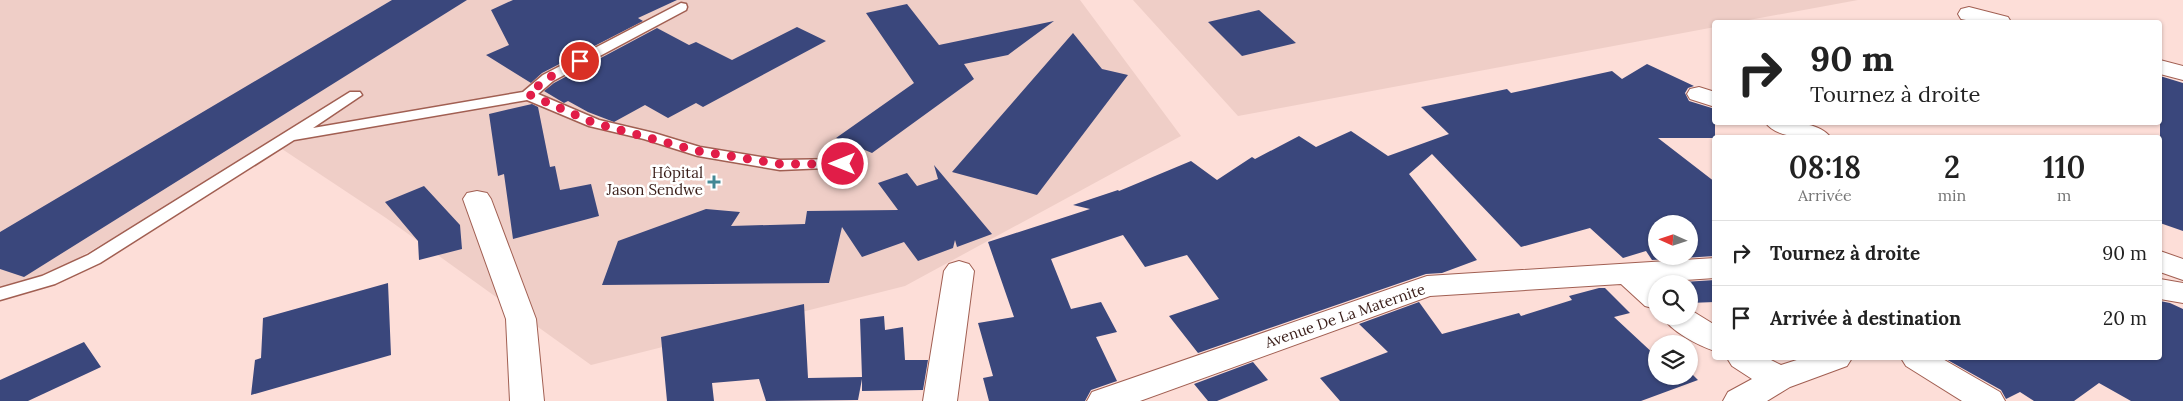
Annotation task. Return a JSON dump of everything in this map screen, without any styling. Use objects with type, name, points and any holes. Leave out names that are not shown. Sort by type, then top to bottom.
[{"type":"street","points":[[1969,14],[1992,20]]},
{"type":"street","points":[[2162,68],[2183,73]]},
{"type":"street","points":[[1785,125],[1811,135]]},
{"type":"street","points":[[477,199],[521,319],[527,401]]},
{"type":"street","points":[[2162,263],[2183,270]]},
{"type":"street","name":"Avenue De La Maternite","points":[[1104,401],[1427,286],[1712,268]]},
{"type":"street","points":[[940,401],[959,271]]},
{"type":"street","points":[[1627,273],[1648,292]]},
{"type":"street","points":[[2162,289],[2183,293]]},
{"type":"street","points":[[1691,325],[1712,338]]},
{"type":"street","points":[[1746,360],[1778,379]]},
{"type":"street","points":[[1740,401],[1778,379],[1830,360]]},
{"type":"street","points":[[1920,360],[1988,401]]},
{"type":"lane","points":[[291,136],[485,104],[528,94],[548,78],[682,7]]},
{"type":"lane","points":[[528,94],[594,123],[698,151],[780,164],[843,164]]},
{"type":"lane","points":[[0,294],[21,290],[66,274],[94,259],[356,95]]},
{"type":"shaded area","name":"Hôpital Jason Sendwe","points":[[0,0],[1080,0],[1181,136],[905,286],[591,365],[386,218],[276,145],[8,298],[0,295]]},
{"type":"shaded area","points":[[1133,0],[1858,0],[1749,20],[1712,20],[1712,28],[1238,116]]},
{"type":"building","points":[[392,0],[467,0],[24,277],[0,269],[0,232]]},
{"type":"building","points":[[513,0],[677,0],[638,18],[643,21],[542,73],[531,83],[486,55],[509,45],[491,10]]},
{"type":"building","points":[[907,4],[939,45],[1054,21],[1008,55],[964,64],[974,79],[872,153],[836,138],[914,83],[866,13]]},
{"type":"building","points":[[1259,10],[1296,43],[1242,56],[1208,22]]},
{"type":"building","points":[[797,27],[826,41],[703,107],[696,103],[668,118],[645,105],[614,122],[588,112],[568,101],[564,103],[544,91],[554,83],[657,28],[689,45],[696,42],[732,60]]},
{"type":"building","points":[[1073,33],[1102,69],[1128,75],[1037,195],[952,172]]},
{"type":"building","points":[[1647,64],[1694,86],[1688,88],[1685,93],[1689,101],[1712,108],[1712,125],[1715,125],[1715,135],[1712,135],[1712,138],[1658,138],[1712,180],[1712,256],[1698,257],[1698,215],[1648,215],[1648,254],[1646,251],[1623,258],[1590,228],[1521,247],[1432,154],[1409,174],[1477,260],[1442,273],[1426,274],[1198,353],[1169,316],[1219,299],[1187,255],[1145,267],[1123,235],[1051,259],[1071,309],[1101,302],[1117,332],[1096,337],[1117,381],[1091,390],[1085,401],[989,401],[983,378],[993,376],[978,323],[1014,317],[988,242],[1090,209],[1073,205],[1119,191],[1191,161],[1217,180],[1252,157],[1255,159],[1299,136],[1316,147],[1351,131],[1388,156],[1449,134],[1421,107],[1507,89],[1511,93],[1612,71],[1622,79]]},
{"type":"building","points":[[2162,77],[2183,83],[2183,231],[2162,224],[2162,135],[2160,135],[2160,125],[2162,125]]},
{"type":"building","points":[[532,104],[538,107],[550,167],[555,166],[560,190],[591,184],[599,216],[513,239],[504,174],[498,176],[489,114]]},
{"type":"building","points":[[934,165],[992,234],[957,247],[955,240],[953,248],[918,261],[904,242],[862,257],[842,227],[829,283],[602,285],[618,241],[706,209],[740,212],[731,226],[805,224],[807,211],[898,210],[878,183],[907,173],[917,186],[938,179]]},
{"type":"building","points":[[424,186],[460,225],[462,249],[419,260],[418,241],[385,202]]},
{"type":"building","points":[[1712,280],[1712,302],[1698,303],[1698,281]]},
{"type":"building","points":[[388,283],[391,355],[251,395],[255,360],[261,358],[263,318]]},
{"type":"building","points":[[1605,288],[1630,313],[1614,317],[1648,349],[1648,385],[1684,385],[1641,401],[1340,401],[1320,378],[1388,352],[1359,324],[1419,302],[1442,334],[1519,313],[1521,316],[1572,300],[1569,296]]},
{"type":"building","points":[[2162,301],[2183,309],[2183,401],[2131,401],[2099,383],[2074,401],[2034,401],[2020,392],[2006,399],[2001,390],[1948,360],[2162,360]]},
{"type":"building","points":[[804,304],[808,378],[862,377],[860,319],[884,316],[885,330],[903,327],[905,360],[928,360],[923,390],[862,391],[862,379],[858,400],[766,401],[759,379],[712,383],[714,401],[667,401],[661,337]]},
{"type":"building","points":[[84,342],[101,367],[28,401],[0,401],[0,380]]},
{"type":"building","points":[[1253,362],[1268,380],[1217,401],[1208,401],[1194,384]]},
{"type":"place","name":"Hôpital Jason Sendwe","points":[[714,182]]},
{"type":"route","points":[[580,61],[548,78],[528,94],[594,123],[649,136],[698,151],[780,164],[843,164]]}]
